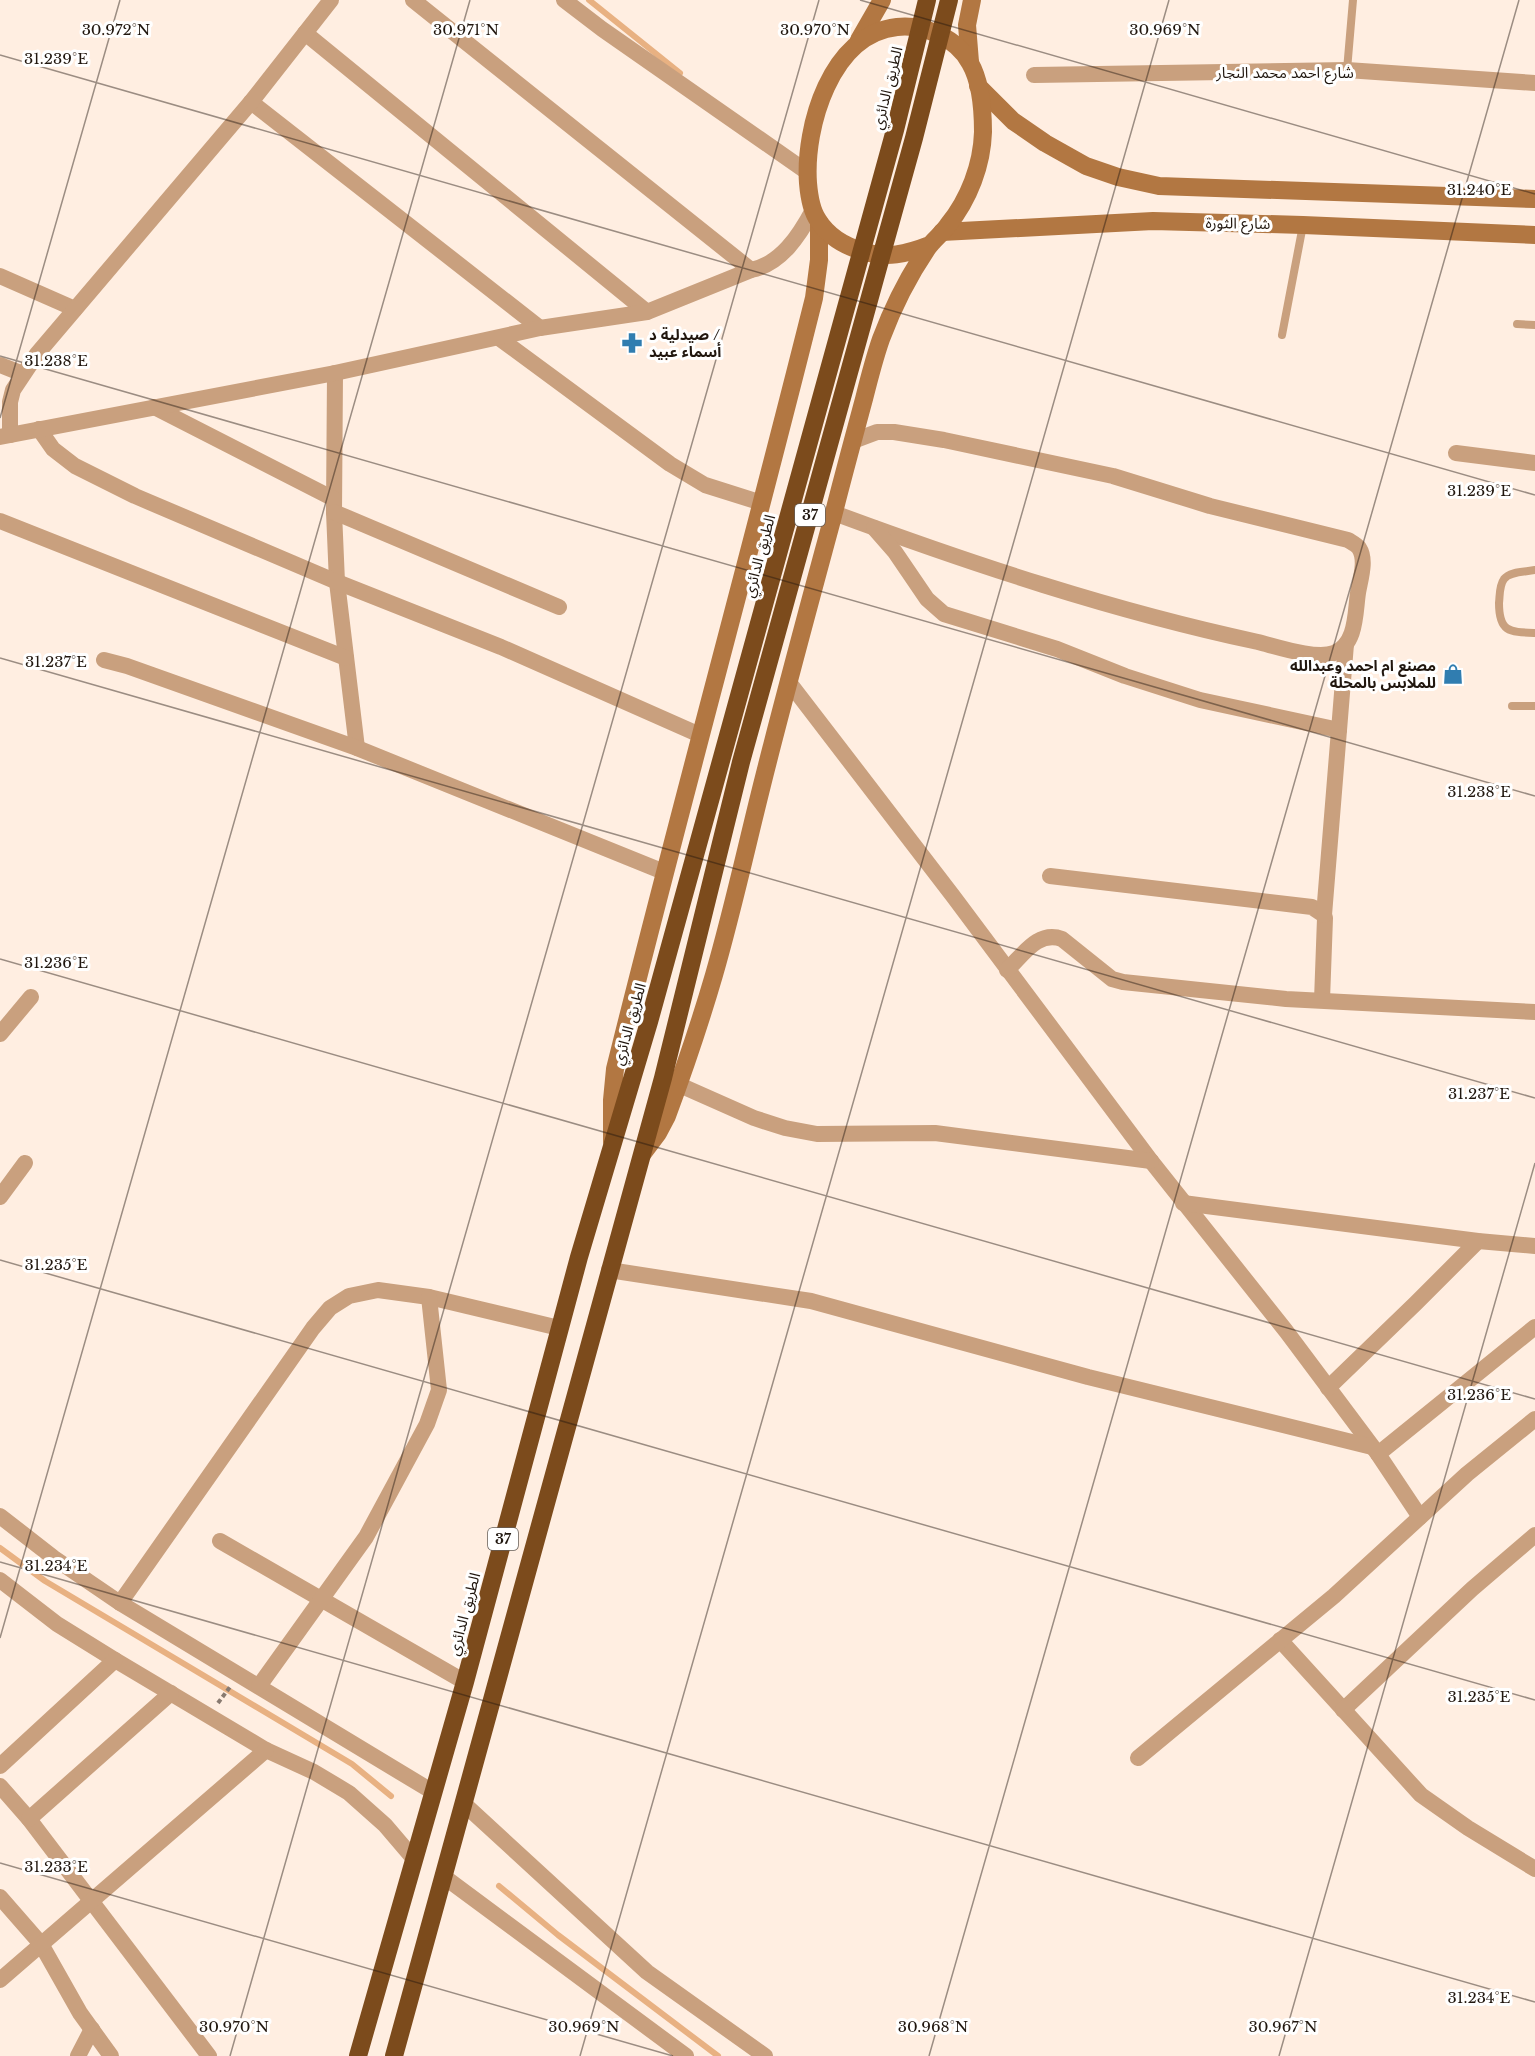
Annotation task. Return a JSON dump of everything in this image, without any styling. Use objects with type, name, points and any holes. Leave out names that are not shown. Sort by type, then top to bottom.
[{"type":"highway","name":"الطريق الدائري","points":[[358,2056],[465,1682],[559,1328],[649,1022],[895,130],[927,0]]},
{"type":"highway","name":"37","points":[[394,2056],[609,1270],[642,1154],[671,1081],[674,1031],[741,762],[914,138],[949,0]]},
{"type":"street","points":[[331,0],[251,102],[37,354],[13,390],[5,436],[336,373],[540,328],[647,312],[751,270],[764,267],[784,252],[816,216]]},
{"type":"street","points":[[413,0],[751,270]]},
{"type":"street","points":[[564,0],[602,30],[807,172]]},
{"type":"street","points":[[612,1147],[615,1069],[814,298],[819,260],[816,216],[807,172],[812,126],[828,82],[856,45],[882,0]]},
{"type":"street","points":[[972,0],[967,26],[970,62],[978,86],[982,118],[983,135],[979,160],[972,183],[961,206],[909,277],[880,342],[788,681],[714,976],[671,1081],[754,1118],[785,1128],[817,1134],[935,1133],[1151,1161]]},
{"type":"street","points":[[856,45],[874,33],[895,27],[917,27],[938,33],[956,46],[970,62]]},
{"type":"street","points":[[304,33],[647,312]]},
{"type":"street","name":"شارع احمد محمد النجار","points":[[1034,75],[1347,70],[1535,83]]},
{"type":"street","points":[[978,86],[1013,121],[1045,143],[1086,166],[1138,182],[1159,186],[1223,189],[1535,199]]},
{"type":"street","points":[[251,102],[540,328]]},
{"type":"street","points":[[816,216],[833,237],[850,248],[870,254],[891,256],[911,252],[936,238]]},
{"type":"street","name":"شارع الثورة","points":[[936,238],[1153,221],[1535,235]]},
{"type":"street","points":[[0,276],[75,309]]},
{"type":"street","points":[[499,338],[670,464],[705,485],[762,503]]},
{"type":"street","points":[[0,365],[23,374]]},
{"type":"street","points":[[336,373],[334,506],[338,582],[357,748]]},
{"type":"street","points":[[154,407],[334,506],[559,607]]},
{"type":"street","points":[[39,429],[53,449],[85,471],[135,496],[338,582],[501,647],[700,735]]},
{"type":"street","points":[[853,441],[877,432],[894,432],[944,440],[1113,476],[1210,506],[1348,540],[1359,548],[1363,562],[1353,631],[1346,645],[1324,915],[1322,1000]]},
{"type":"street","points":[[1456,453],[1535,463]]},
{"type":"street","points":[[834,513],[914,540],[973,564],[1060,591],[1235,638],[1318,655],[1334,652],[1346,645]]},
{"type":"street","points":[[0,521],[346,658]]},
{"type":"street","points":[[873,528],[895,552],[927,599],[944,614],[1057,649],[1125,676],[1200,700],[1339,730]]},
{"type":"street","points":[[105,660],[357,748],[664,872]]},
{"type":"street","points":[[788,681],[1183,1203],[1286,1331],[1375,1450],[1420,1517]]},
{"type":"street","points":[[1050,876],[1312,907],[1324,915]]},
{"type":"street","points":[[1007,970],[1040,938],[1054,936],[1062,939],[1112,978],[1123,982],[1286,999],[1535,1012]]},
{"type":"street","points":[[0,1034],[32,997]]},
{"type":"street","points":[[0,1197],[25,1164]]},
{"type":"street","points":[[1183,1203],[1478,1241],[1535,1246]]},
{"type":"street","points":[[1328,1388],[1478,1241]]},
{"type":"street","points":[[609,1270],[811,1301],[1088,1377],[1375,1450]]},
{"type":"street","points":[[120,1604],[313,1328],[330,1308],[349,1296],[378,1290],[429,1297],[559,1328]]},
{"type":"street","points":[[259,1686],[366,1537],[427,1424],[439,1390],[429,1297]]},
{"type":"street","points":[[1375,1450],[1535,1327]]},
{"type":"street","points":[[1138,1758],[1334,1596],[1467,1474],[1535,1419]]},
{"type":"street","points":[[0,1516],[54,1558],[120,1604],[433,1792]]},
{"type":"street","points":[[1343,1710],[1535,1534]]},
{"type":"street","points":[[220,1541],[465,1682]]},
{"type":"street","points":[[0,1580],[57,1624],[115,1660],[266,1750],[314,1772],[349,1793],[385,1825],[414,1860]]},
{"type":"street","points":[[1280,1640],[1421,1796],[1535,1869]]},
{"type":"street","points":[[0,1767],[115,1660]]},
{"type":"street","points":[[30,1819],[171,1693]]},
{"type":"street","points":[[0,1980],[266,1750]]},
{"type":"street","points":[[0,1786],[30,1819],[209,2056]]},
{"type":"street","points":[[463,1803],[647,1972],[765,2056]]},
{"type":"street","points":[[443,1876],[686,2056]]},
{"type":"street","points":[[0,1897],[41,1944],[80,2013],[111,2056]]},
{"type":"street","points":[[78,2056],[92,2029]]},
{"type":"lane","points":[[1347,70],[1353,0]]},
{"type":"lane","points":[[1282,335],[1303,225]]},
{"type":"lane","points":[[1517,324],[1535,325]]},
{"type":"lane","points":[[1535,570],[1514,573],[1504,578],[1500,588],[1499,617],[1504,627],[1514,632],[1535,633]]},
{"type":"lane","points":[[1512,706],[1535,706]]},
{"type":"path","points":[[214,1708],[231,1687]]},
{"type":"waterway","points":[[589,0],[680,73]]},
{"type":"waterway","points":[[0,1548],[45,1581],[352,1764],[391,1796]]},
{"type":"waterway","points":[[499,1886],[558,1935],[718,2056]]},
{"type":"place","name":"صيدلية د / أسماء عبيد","points":[[632,343]]},
{"type":"place","name":"مصنع ام احمد وعبدالله للملابس بالمحلة","points":[[1453,674]]}]
